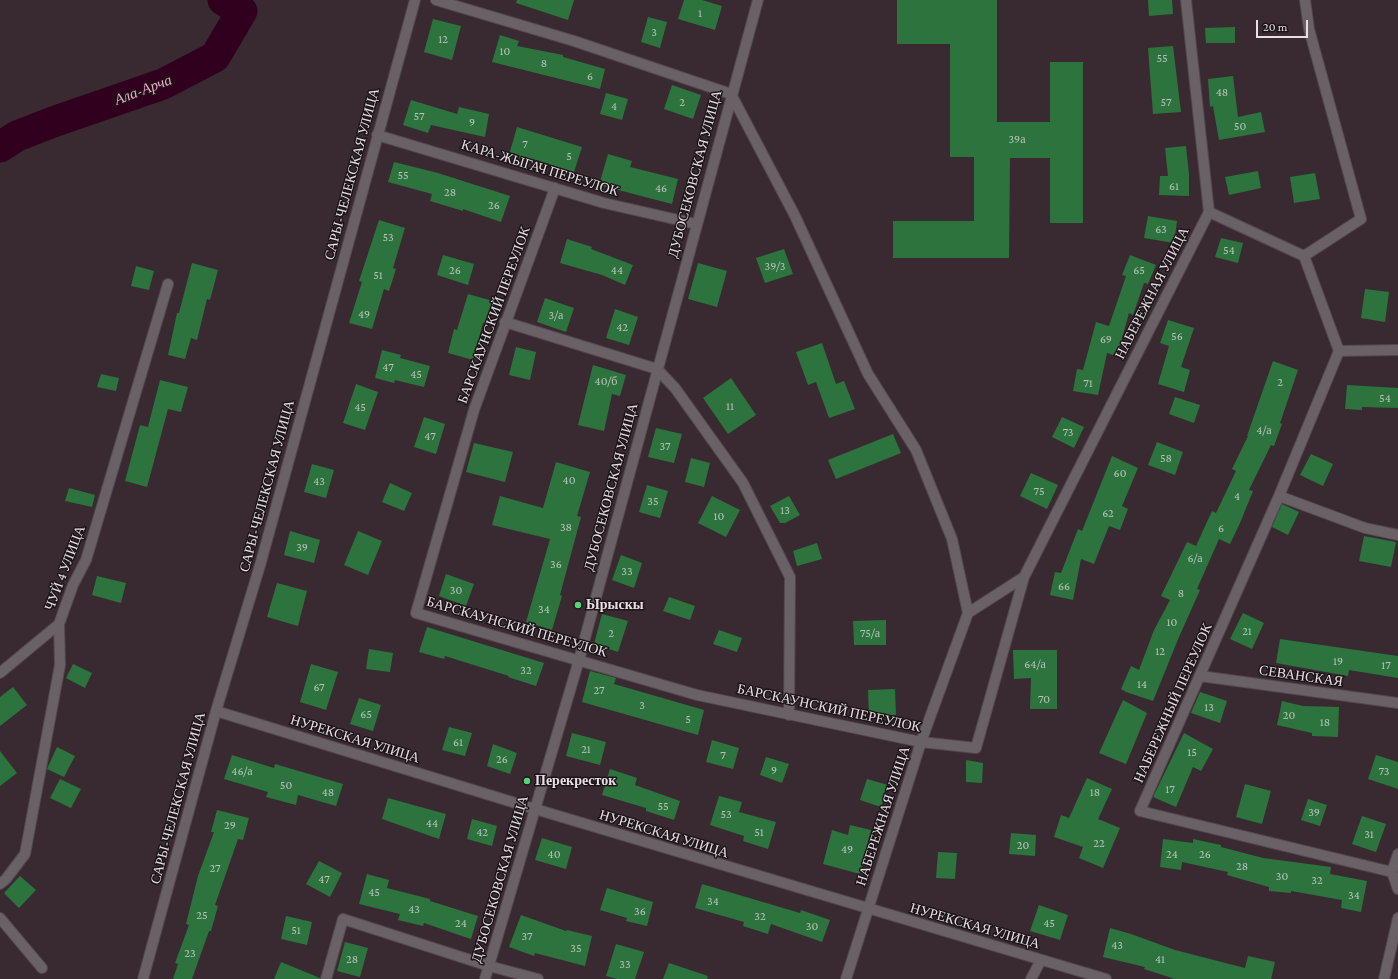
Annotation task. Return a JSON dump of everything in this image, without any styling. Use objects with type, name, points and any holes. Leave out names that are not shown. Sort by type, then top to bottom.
[{"type":"street","name":"САРЫ-ЧЕЛЕКСКАЯ УЛИЦА","points":[[143,979],[216,711],[261,562],[414,0]]},
{"type":"street","points":[[436,0],[574,41],[731,94],[795,216],[868,374],[916,450],[952,540],[968,613],[1024,577]]},
{"type":"street","name":"ДУБОСЕКОВСКАЯ УЛИЦА","points":[[485,979],[579,660],[731,94],[758,0]]},
{"type":"street","points":[[1186,0],[1209,212],[1304,256],[1338,351],[1398,350]]},
{"type":"street","points":[[1304,256],[1361,219],[1309,30],[1305,0]]},
{"type":"street","name":"КАРА-ЖЫГАЧ ПЕРЕУЛОК","points":[[377,135],[604,203],[696,224]]},
{"type":"street","name":"БАРСКАУНСКИЙ ПЕРЕУЛОК","points":[[555,188],[474,410],[416,612],[697,695],[921,742],[976,748]]},
{"type":"street","name":"НАБЕРЕЖНАЯ УЛИЦА","points":[[976,748],[1024,577],[1209,212]]},
{"type":"street","name":"ЧУЙ 4 УЛИЦА","points":[[0,884],[25,854],[60,665],[59,624],[74,585],[86,560],[168,284]]},
{"type":"street","points":[[505,322],[657,369],[675,388],[743,483],[790,577],[789,715]]},
{"type":"street","name":"НАБЕРЕЖНЫЙ ПЕРЕУЛОК","points":[[1338,351],[1279,496],[1140,811],[1392,872]]},
{"type":"street","points":[[1279,496],[1365,528],[1398,535]]},
{"type":"street","name":"НАБЕРЕЖНАЯ УЛИЦА","points":[[846,979],[921,742],[968,613]]},
{"type":"street","points":[[0,673],[59,624]]},
{"type":"street","name":"СЕВАНСКАЯ","points":[[1200,676],[1398,703]]},
{"type":"street","name":"НУРЕКСКАЯ УЛИЦА","points":[[216,711],[868,910],[1106,979]]},
{"type":"street","points":[[1398,854],[1392,872],[1398,888]]},
{"type":"street","points":[[0,918],[42,968]]},
{"type":"street","points":[[1384,979],[1398,918]]},
{"type":"street","points":[[326,979],[343,919],[489,966],[538,979]]},
{"type":"street","points":[[1031,979],[1041,960]]},
{"type":"building","points":[[517,0],[574,0],[568,20],[516,3]]},
{"type":"building","points":[[684,0],[702,0],[722,6],[715,30],[678,19]]},
{"type":"building","points":[[897,0],[997,0],[997,122],[1050,122],[1050,62],[1083,62],[1083,223],[1050,223],[1050,158],[1010,158],[1009,258],[893,258],[893,221],[974,221],[974,157],[950,157],[950,44],[897,44]]},
{"type":"building","points":[[1148,0],[1172,0],[1173,14],[1149,16]]},
{"type":"building","points":[[648,17],[667,22],[660,48],[641,42]]},
{"type":"building","points":[[433,19],[461,26],[452,60],[424,52]]},
{"type":"building","points":[[1235,27],[1235,43],[1206,43],[1205,28]]},
{"type":"building","points":[[500,35],[519,41],[517,46],[563,55],[563,57],[605,69],[600,89],[492,62]]},
{"type":"building","points":[[1173,46],[1181,112],[1153,114],[1148,48]]},
{"type":"building","points":[[1233,76],[1238,117],[1261,112],[1265,132],[1219,140],[1213,106],[1210,107],[1208,79]]},
{"type":"building","points":[[672,85],[701,95],[693,119],[664,109]]},
{"type":"building","points":[[606,93],[628,99],[622,120],[600,114]]},
{"type":"building","points":[[411,100],[457,114],[459,107],[489,114],[485,137],[431,125],[428,133],[403,125]]},
{"type":"building","points":[[517,127],[582,147],[574,172],[533,159],[532,162],[509,155]]},
{"type":"building","points":[[1186,146],[1189,174],[1189,196],[1159,195],[1160,176],[1168,176],[1165,148]]},
{"type":"building","points":[[608,154],[632,161],[630,167],[678,179],[672,204],[599,185]]},
{"type":"building","points":[[394,162],[438,173],[510,196],[501,222],[463,209],[463,211],[430,201],[432,194],[388,182]]},
{"type":"building","points":[[1258,171],[1261,188],[1229,195],[1225,177]]},
{"type":"building","points":[[1315,173],[1320,199],[1294,203],[1290,177]]},
{"type":"building","points":[[1148,216],[1177,221],[1174,243],[1144,238]]},
{"type":"building","points":[[379,220],[405,228],[393,268],[396,269],[389,291],[384,289],[372,329],[349,323],[362,282],[359,281]]},
{"type":"building","points":[[1221,238],[1243,243],[1238,263],[1215,257]]},
{"type":"building","points":[[567,239],[592,247],[591,249],[633,265],[625,285],[602,275],[560,263]]},
{"type":"building","points":[[784,249],[793,274],[765,283],[756,258]]},
{"type":"building","points":[[443,255],[474,264],[468,285],[437,275]]},
{"type":"building","points":[[1130,255],[1156,265],[1148,284],[1144,283],[1133,315],[1129,313],[1117,356],[1107,353],[1098,395],[1073,391],[1077,369],[1083,370],[1096,322],[1109,326],[1126,276],[1122,275]]},
{"type":"building","points":[[192,263],[218,270],[210,300],[207,299],[197,340],[191,338],[185,359],[168,355],[177,313],[179,313]]},
{"type":"building","points":[[698,263],[727,271],[717,307],[688,299]]},
{"type":"building","points":[[136,266],[154,271],[149,290],[131,286]]},
{"type":"building","points":[[1365,289],[1389,292],[1385,322],[1361,318]]},
{"type":"building","points":[[468,294],[493,301],[486,324],[483,323],[473,360],[448,353],[454,329],[457,330]]},
{"type":"building","points":[[545,298],[574,308],[566,332],[537,322]]},
{"type":"building","points":[[615,309],[638,317],[629,345],[606,338]]},
{"type":"building","points":[[1168,320],[1194,328],[1181,367],[1190,370],[1184,392],[1158,384],[1169,346],[1160,343]]},
{"type":"building","points":[[822,343],[836,384],[844,381],[855,409],[829,418],[816,382],[808,385],[796,352]]},
{"type":"building","points":[[516,347],[536,352],[530,380],[509,375]]},
{"type":"building","points":[[382,350],[401,355],[400,358],[430,366],[424,387],[395,380],[394,383],[375,378]]},
{"type":"building","points":[[1273,361],[1298,370],[1280,423],[1282,424],[1274,446],[1271,445],[1249,490],[1253,491],[1240,523],[1230,544],[1219,539],[1197,589],[1200,590],[1153,701],[1126,692],[1121,689],[1131,666],[1139,670],[1154,630],[1170,600],[1161,596],[1187,542],[1196,546],[1212,511],[1216,513],[1236,471],[1232,469],[1248,436]]},
{"type":"building","points":[[593,365],[626,375],[620,396],[612,394],[604,431],[578,425]]},
{"type":"building","points":[[101,374],[119,378],[116,391],[97,387]]},
{"type":"building","points":[[731,378],[756,415],[728,434],[703,398]]},
{"type":"building","points":[[160,380],[188,387],[181,412],[168,409],[147,487],[125,481],[140,425],[148,427]]},
{"type":"building","points":[[356,384],[378,392],[365,430],[343,423]]},
{"type":"building","points":[[1347,385],[1398,388],[1398,408],[1362,407],[1362,410],[1345,409]]},
{"type":"building","points":[[1175,397],[1200,405],[1194,423],[1169,414]]},
{"type":"building","points":[[424,417],[445,424],[436,454],[414,447]]},
{"type":"building","points":[[1062,417],[1084,427],[1074,448],[1052,437]]},
{"type":"building","points":[[656,428],[682,434],[674,463],[648,457]]},
{"type":"building","points":[[893,434],[901,453],[836,479],[828,460]]},
{"type":"building","points":[[1157,442],[1183,452],[1175,475],[1148,465]]},
{"type":"building","points":[[474,443],[513,452],[505,482],[466,472]]},
{"type":"building","points":[[1311,454],[1333,464],[1323,486],[1300,475]]},
{"type":"building","points":[[1112,456],[1138,468],[1122,506],[1128,509],[1120,530],[1109,526],[1094,564],[1081,559],[1073,600],[1050,595],[1055,572],[1061,573],[1078,529],[1082,531]]},
{"type":"building","points":[[691,458],[710,463],[704,487],[685,482]]},
{"type":"building","points":[[556,462],[590,472],[577,516],[581,517],[560,595],[562,596],[552,630],[526,622],[550,539],[492,525],[500,496],[543,508]]},
{"type":"building","points":[[312,464],[334,470],[326,498],[304,492]]},
{"type":"building","points":[[1031,473],[1058,485],[1047,509],[1020,496]]},
{"type":"building","points":[[390,483],[412,493],[404,511],[382,502]]},
{"type":"building","points":[[647,485],[668,491],[660,518],[639,512]]},
{"type":"building","points":[[69,488],[95,495],[92,507],[65,501]]},
{"type":"building","points":[[712,496],[740,510],[726,537],[698,523]]},
{"type":"building","points":[[789,496],[800,515],[785,523],[780,523],[770,506]]},
{"type":"building","points":[[1282,504],[1299,512],[1288,535],[1272,527]]},
{"type":"building","points":[[290,531],[320,540],[314,563],[284,555]]},
{"type":"building","points":[[358,531],[382,541],[368,575],[344,565]]},
{"type":"building","points":[[1364,536],[1396,542],[1391,567],[1359,561]]},
{"type":"building","points":[[817,543],[822,559],[797,566],[793,551]]},
{"type":"building","points":[[621,555],[642,563],[634,588],[612,580]]},
{"type":"building","points":[[446,574],[474,584],[466,606],[439,596]]},
{"type":"building","points":[[97,576],[126,583],[121,603],[92,595]]},
{"type":"building","points":[[277,583],[307,591],[298,626],[267,617]]},
{"type":"building","points":[[669,597],[695,606],[690,620],[663,611]]},
{"type":"building","points":[[1243,613],[1264,623],[1252,649],[1230,639]]},
{"type":"building","points":[[602,614],[628,621],[618,652],[594,644]]},
{"type":"building","points":[[886,620],[886,645],[854,645],[853,621]]},
{"type":"building","points":[[427,627],[544,663],[536,686],[445,656],[444,659],[419,652]]},
{"type":"building","points":[[719,630],[742,638],[737,652],[713,644]]},
{"type":"building","points":[[1280,639],[1398,656],[1398,678],[1349,670],[1348,676],[1276,663]]},
{"type":"building","points":[[369,649],[393,653],[390,672],[366,669]]},
{"type":"building","points":[[1013,650],[1057,650],[1057,709],[1030,709],[1031,678],[1014,679]]},
{"type":"building","points":[[73,664],[92,673],[85,688],[66,678]]},
{"type":"building","points":[[311,664],[338,672],[326,710],[300,702]]},
{"type":"building","points":[[590,671],[616,678],[614,684],[704,710],[698,735],[582,702]]},
{"type":"building","points":[[13,687],[27,705],[0,726],[0,697]]},
{"type":"building","points":[[895,689],[896,715],[869,716],[868,690]]},
{"type":"building","points":[[1200,692],[1227,701],[1220,723],[1191,713]]},
{"type":"building","points":[[359,698],[381,705],[373,731],[350,724]]},
{"type":"building","points":[[1123,700],[1147,713],[1126,764],[1099,753]]},
{"type":"building","points":[[1282,701],[1303,706],[1339,707],[1338,737],[1312,736],[1312,733],[1277,725]]},
{"type":"building","points":[[449,727],[472,733],[465,756],[442,750]]},
{"type":"building","points":[[572,733],[606,742],[600,765],[566,756]]},
{"type":"building","points":[[1184,733],[1213,749],[1201,771],[1193,767],[1176,807],[1153,797]]},
{"type":"building","points":[[712,740],[739,748],[733,769],[706,762]]},
{"type":"building","points":[[493,744],[517,753],[510,774],[487,766]]},
{"type":"building","points":[[57,747],[75,756],[64,777],[47,769]]},
{"type":"building","points":[[0,751],[17,773],[0,786]]},
{"type":"building","points":[[232,755],[274,768],[275,764],[343,784],[336,806],[298,795],[296,805],[266,797],[268,792],[224,779]]},
{"type":"building","points":[[1376,755],[1398,762],[1398,789],[1368,779]]},
{"type":"building","points":[[766,757],[789,764],[782,783],[760,775]]},
{"type":"building","points":[[966,760],[983,763],[982,783],[966,782]]},
{"type":"building","points":[[610,769],[637,778],[635,785],[680,801],[674,820],[646,811],[646,808],[602,795]]},
{"type":"building","points":[[1087,778],[1112,789],[1098,819],[1120,828],[1103,868],[1079,858],[1083,847],[1054,837],[1061,815],[1069,818]]},
{"type":"building","points":[[60,779],[81,789],[71,808],[50,798]]},
{"type":"building","points":[[867,779],[888,785],[881,807],[860,800]]},
{"type":"building","points":[[1245,784],[1271,791],[1262,824],[1236,817]]},
{"type":"building","points":[[719,796],[742,802],[739,812],[776,822],[768,849],[743,841],[744,836],[710,825]]},
{"type":"building","points":[[388,798],[446,814],[439,839],[382,819]]},
{"type":"building","points":[[1308,799],[1327,805],[1320,826],[1301,820]]},
{"type":"building","points":[[217,810],[249,818],[243,840],[238,839],[215,905],[218,906],[211,931],[209,931],[192,979],[173,979],[178,964],[175,963],[189,925],[186,924],[198,876],[214,832],[211,832]]},
{"type":"building","points":[[1362,816],[1386,824],[1376,852],[1352,844]]},
{"type":"building","points":[[472,819],[497,826],[492,846],[467,839]]},
{"type":"building","points":[[850,825],[871,830],[860,874],[823,864],[832,830],[848,835]]},
{"type":"building","points":[[1011,833],[1036,835],[1035,856],[1009,854]]},
{"type":"building","points":[[542,838],[572,847],[566,869],[535,860]]},
{"type":"building","points":[[1163,839],[1193,843],[1193,839],[1221,845],[1221,847],[1263,858],[1331,867],[1330,874],[1367,881],[1361,912],[1341,908],[1342,900],[1291,891],[1291,893],[1269,891],[1269,887],[1227,875],[1228,872],[1182,862],[1181,870],[1160,867]]},
{"type":"building","points":[[938,852],[957,853],[955,879],[936,878]]},
{"type":"building","points":[[319,861],[342,873],[330,897],[306,884]]},
{"type":"building","points":[[367,874],[389,880],[387,888],[430,899],[430,901],[478,916],[471,939],[424,923],[423,926],[398,920],[400,914],[359,904]]},
{"type":"building","points":[[20,876],[36,890],[19,908],[4,893]]},
{"type":"building","points":[[702,884],[800,913],[801,910],[830,920],[822,942],[771,924],[768,934],[743,926],[744,922],[695,908]]},
{"type":"building","points":[[607,888],[653,902],[647,926],[626,921],[627,918],[600,910]]},
{"type":"building","points":[[1039,905],[1068,915],[1060,940],[1030,931]]},
{"type":"building","points":[[521,915],[566,931],[592,936],[585,966],[535,953],[534,956],[509,947]]},
{"type":"building","points":[[286,916],[312,922],[307,945],[281,939]]},
{"type":"building","points":[[1110,928],[1175,950],[1245,968],[1248,956],[1275,962],[1271,979],[1175,979],[1144,969],[1145,967],[1103,957]]},
{"type":"building","points":[[345,942],[368,948],[360,977],[337,971]]},
{"type":"building","points":[[616,944],[644,952],[635,979],[617,979],[606,976]]},
{"type":"building","points":[[281,962],[320,978],[320,979],[274,979]]},
{"type":"building","points":[[669,963],[708,976],[707,979],[663,979]]},
{"type":"waterway","name":"Ала-Арча","points":[[0,147],[17,136],[53,122],[163,84],[215,57],[242,11],[223,0]]},
{"type":"place","name":"Ырыскы","points":[[578,605]]},
{"type":"place","name":"Перекресток","points":[[527,781]]}]
